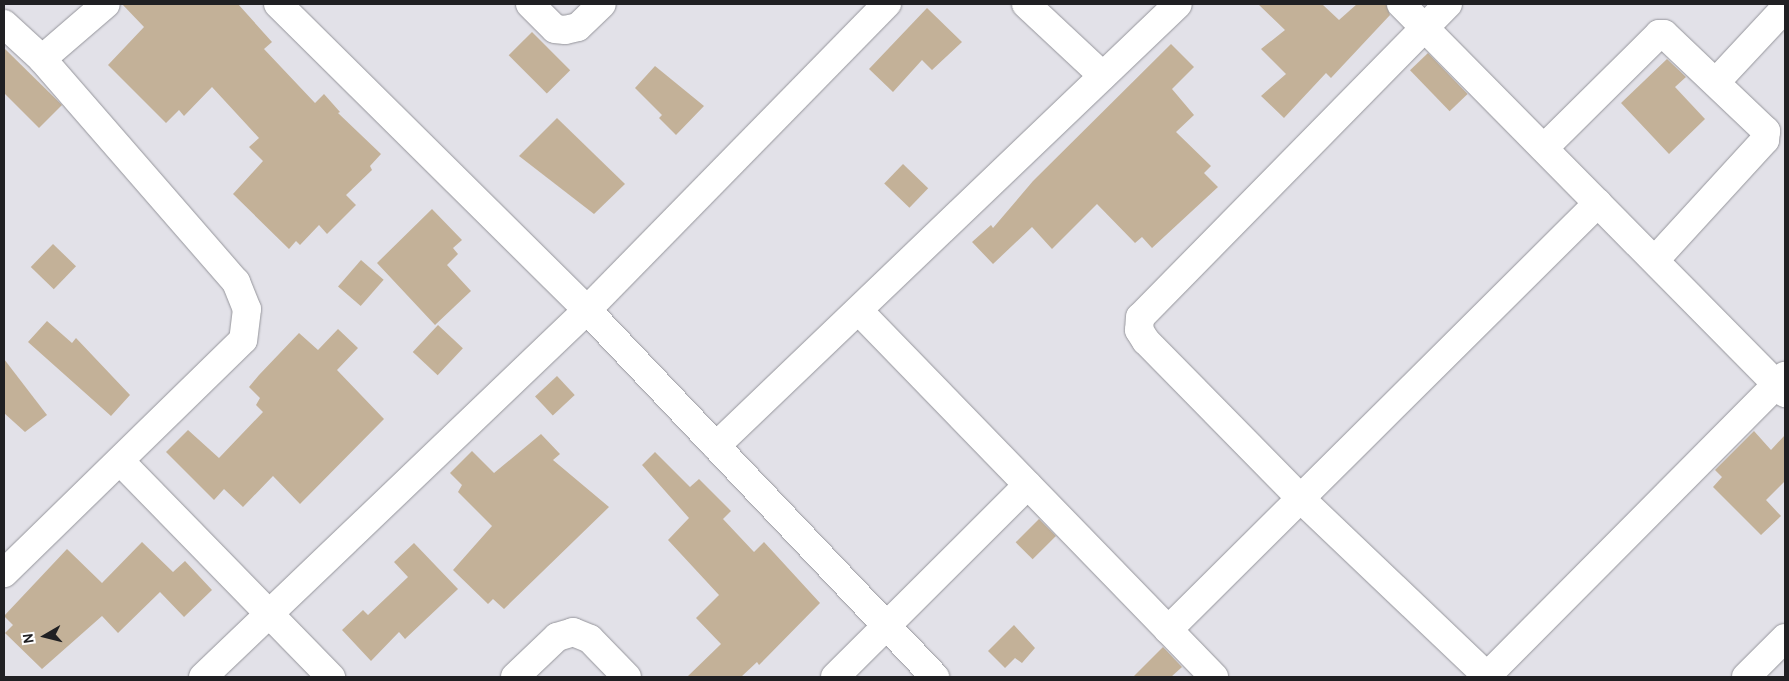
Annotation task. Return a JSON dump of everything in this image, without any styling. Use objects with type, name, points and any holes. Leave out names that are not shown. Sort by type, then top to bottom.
[{"type":"street","points":[[42,59],[106,4]]},
{"type":"street","points":[[278,4],[587,310],[935,677]]},
{"type":"street","points":[[530,4],[554,29],[565,30],[578,27],[602,4]]},
{"type":"street","points":[[1026,4],[1103,76]]},
{"type":"street","points":[[716,446],[1178,4]]},
{"type":"street","points":[[1401,4],[1424,27],[1544,148],[1598,203],[1655,260],[1783,384],[1487,677],[1301,499],[1146,341],[1139,330],[1140,317],[1424,27],[1448,4]]},
{"type":"street","points":[[203,677],[587,310],[882,6]]},
{"type":"street","points":[[1716,82],[1785,8]]},
{"type":"street","points":[[4,24],[42,59],[236,282],[248,309],[243,340],[121,462],[4,573]]},
{"type":"street","points":[[1544,148],[1659,34],[1664,34],[1766,131],[1765,140],[1655,260]]},
{"type":"street","points":[[1168,630],[1598,203]]},
{"type":"street","points":[[858,311],[1214,677]]},
{"type":"street","points":[[121,462],[331,677]]},
{"type":"street","points":[[835,677],[1028,485]]},
{"type":"street","points":[[515,677],[557,637],[573,632],[590,639],[628,677]]},
{"type":"street","points":[[1746,677],[1785,638]]},
{"type":"building","points":[[122,4],[238,4],[272,42],[264,49],[315,103],[324,94],[340,112],[338,113],[381,154],[370,166],[372,170],[346,195],[356,205],[327,234],[319,225],[300,245],[296,241],[289,249],[233,194],[263,161],[249,147],[259,138],[212,87],[184,116],[179,110],[166,123],[108,65],[144,27]]},
{"type":"building","points":[[1258,4],[1322,4],[1339,20],[1357,4],[1386,4],[1390,15],[1331,78],[1326,73],[1284,118],[1261,96],[1286,74],[1261,49],[1285,30]]},
{"type":"building","points":[[927,8],[962,42],[932,70],[922,60],[893,92],[869,69]]},
{"type":"building","points":[[532,32],[570,70],[547,94],[509,55]]},
{"type":"building","points":[[1171,44],[1194,67],[1172,89],[1194,115],[1176,132],[1211,166],[1204,173],[1218,187],[1152,248],[1142,237],[1135,243],[1097,204],[1052,249],[1032,227],[993,264],[972,242],[991,225],[993,228],[1033,181]]},
{"type":"building","points":[[4,48],[62,105],[39,128],[4,93]]},
{"type":"building","points":[[1428,53],[1468,94],[1450,111],[1410,70]]},
{"type":"building","points":[[1667,59],[1686,77],[1675,87],[1705,119],[1669,154],[1621,103]]},
{"type":"building","points":[[655,66],[704,106],[676,135],[659,118],[662,115],[635,88]]},
{"type":"building","points":[[557,118],[625,184],[594,214],[519,156]]},
{"type":"building","points":[[903,164],[928,188],[909,208],[884,183]]},
{"type":"building","points":[[432,209],[462,240],[453,248],[458,254],[447,265],[471,291],[435,325],[377,263]]},
{"type":"building","points":[[53,244],[76,266],[54,289],[31,267]]},
{"type":"building","points":[[361,260],[384,280],[361,306],[338,286]]},
{"type":"building","points":[[47,321],[72,343],[76,338],[130,395],[111,416],[28,342]]},
{"type":"building","points":[[438,325],[463,348],[438,375],[413,352]]},
{"type":"building","points":[[338,329],[358,348],[337,370],[384,419],[300,504],[273,476],[243,507],[224,489],[214,500],[166,452],[188,430],[219,458],[263,412],[256,405],[260,398],[249,387],[259,375],[299,333],[318,350]]},
{"type":"building","points":[[4,359],[47,415],[25,432],[4,413]]},
{"type":"building","points":[[557,376],[575,395],[553,415],[535,396]]},
{"type":"building","points":[[1754,431],[1771,450],[1785,435],[1785,481],[1766,500],[1781,516],[1761,535],[1713,487],[1722,477],[1715,470]]},
{"type":"building","points":[[541,434],[560,454],[553,460],[609,507],[504,609],[493,599],[488,604],[453,570],[492,526],[458,492],[462,485],[450,473],[472,451],[494,473]]},
{"type":"building","points":[[655,452],[690,487],[699,479],[731,511],[723,519],[754,552],[764,542],[820,603],[759,665],[757,662],[741,677],[687,677],[721,644],[696,618],[719,595],[668,540],[689,518],[642,465]]},
{"type":"building","points":[[1039,519],[1056,536],[1033,559],[1016,542]]},
{"type":"building","points":[[142,542],[173,572],[185,561],[212,590],[184,617],[160,592],[118,633],[102,616],[42,669],[5,633],[13,625],[4,616],[67,549],[102,583]]},
{"type":"building","points":[[414,543],[458,589],[405,639],[399,632],[371,661],[342,630],[363,610],[368,615],[408,577],[394,562]]},
{"type":"building","points":[[1014,625],[1035,648],[1022,663],[1015,658],[1005,668],[988,651]]},
{"type":"building","points":[[1163,647],[1182,667],[1171,677],[1133,677]]}]
